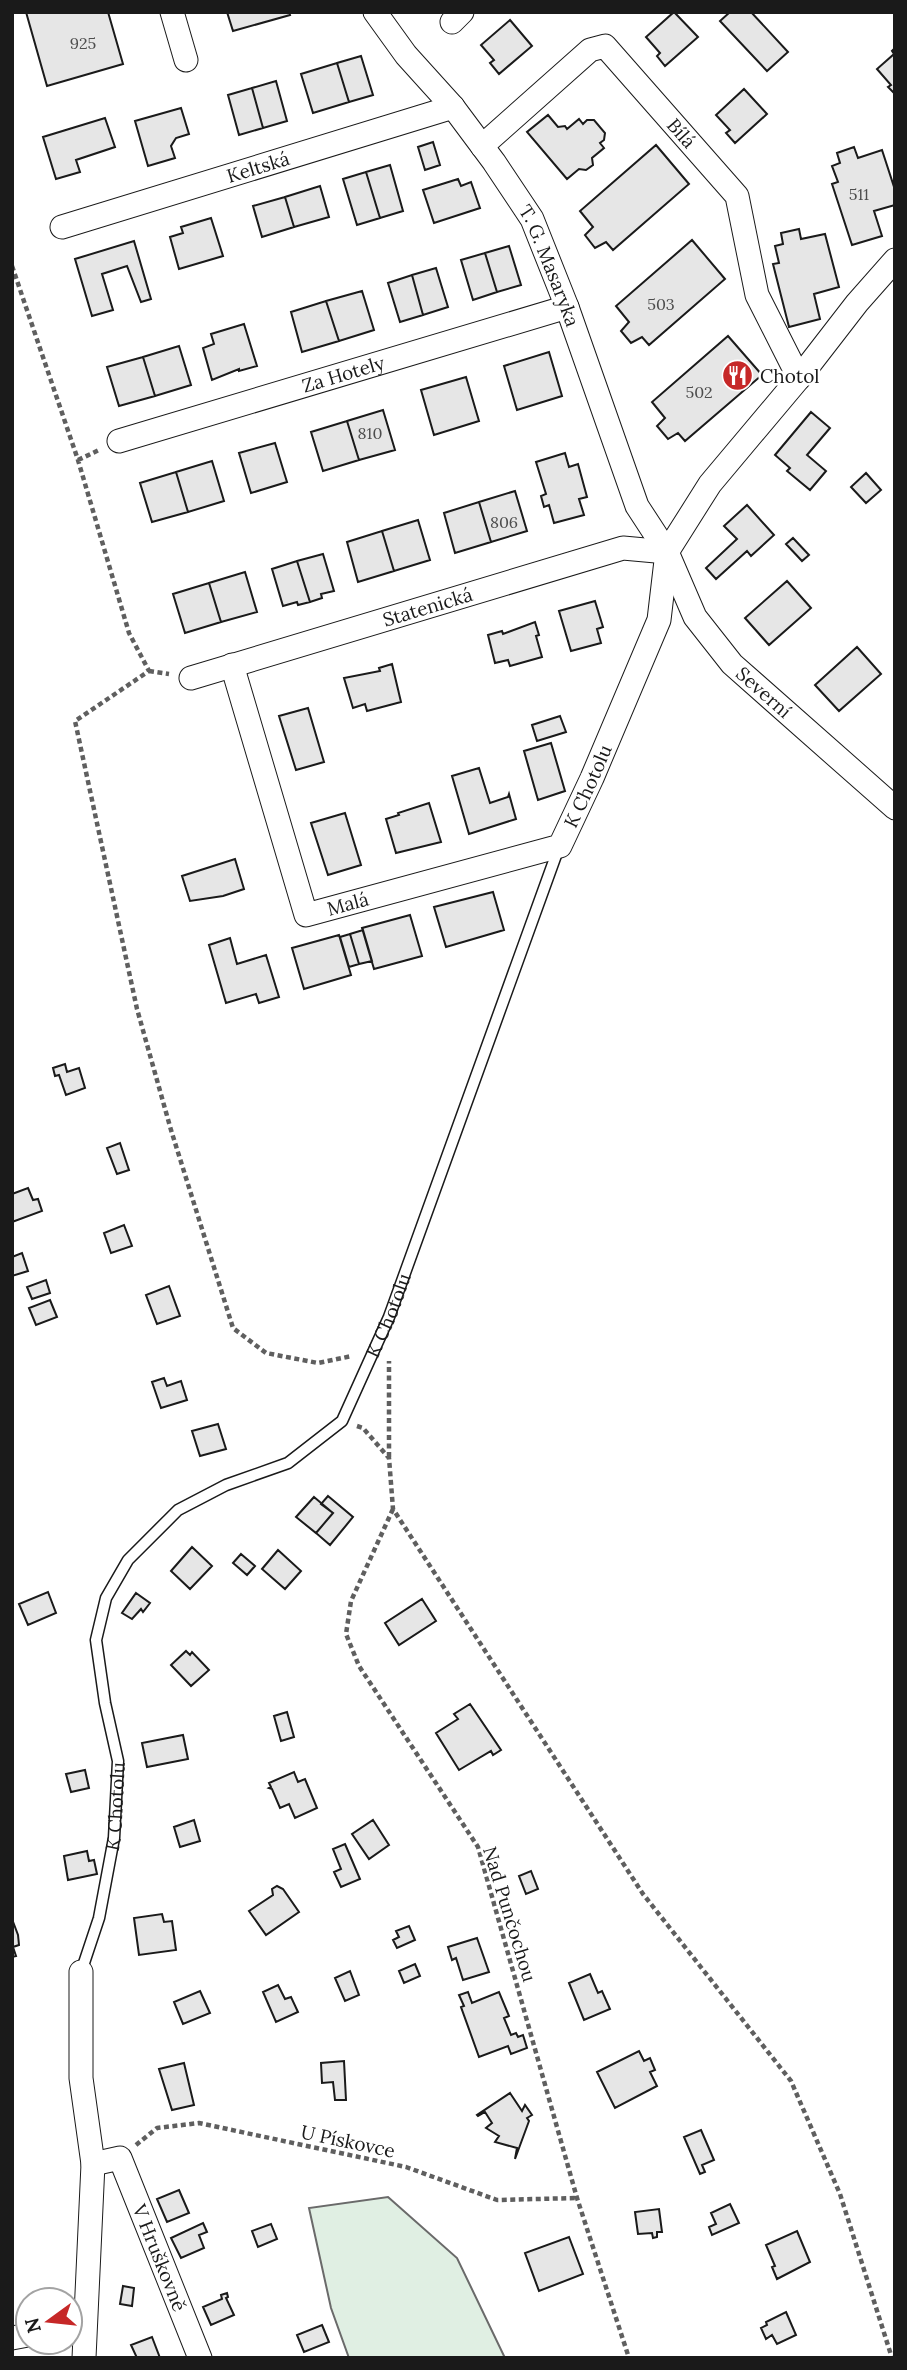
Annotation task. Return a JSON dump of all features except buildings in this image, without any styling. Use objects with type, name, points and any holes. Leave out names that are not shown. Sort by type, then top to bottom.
[{"type":"street","points":[[172,12],[186,60]]},
{"type":"street","name":"T. G. Masaryka","points":[[375,12],[406,55],[453,107],[532,219],[567,307],[637,506],[667,552]]},
{"type":"street","name":"Bílá","points":[[482,146],[590,50],[605,46],[737,196],[757,295],[799,378]]},
{"type":"street","name":"Keltská","points":[[62,227],[453,107]]},
{"type":"street","name":"K Chotolu","points":[[560,846],[659,620],[667,552],[710,484],[895,260]]},
{"type":"street","name":"Za Hotely","points":[[119,440],[567,307]]},
{"type":"street","name":"Statenická","points":[[191,678],[623,548],[667,552]]},
{"type":"street","name":"Severní","points":[[667,552],[695,617],[732,664],[895,808]]},
{"type":"street","name":"Malá","points":[[232,665],[306,915],[560,846]]},
{"type":"street","name":"K Chotolu","points":[[81,1972],[81,2078],[93,2164],[84,2290]]},
{"type":"street","points":[[93,2164],[120,2158]]},
{"type":"street","name":"V Hruškovně","points":[[120,2158],[200,2358]]},
{"type":"lane","name":"K Chotolu","points":[[81,1972],[99,1918],[114,1838],[118,1761],[105,1703],[96,1640],[106,1598],[128,1560],[178,1510],[226,1485],[288,1464],[342,1422],[389,1317],[560,846]]},
{"type":"path","points":[[12,265],[78,460],[129,633],[149,671],[75,721],[137,1009],[171,1130],[233,1328],[266,1353],[318,1363],[374,1351]]},
{"type":"path","points":[[389,1356],[388,1458],[393,1509],[643,1894],[791,2081],[840,2194],[892,2358]]},
{"type":"path","points":[[342,1422],[363,1428],[388,1458]]},
{"type":"path","name":"Nad Punčochou","points":[[393,1509],[351,1601],[346,1634],[359,1666],[478,1847],[577,2198],[628,2358]]},
{"type":"path","name":"U Pískovce","points":[[120,2158],[157,2128],[199,2123],[406,2167],[497,2200],[577,2198]]},
{"type":"green space","points":[[388,2197],[457,2258],[505,2358],[349,2358],[331,2308],[309,2208]]},
{"type":"place","name":"Chotol","points":[[737,376]]}]
